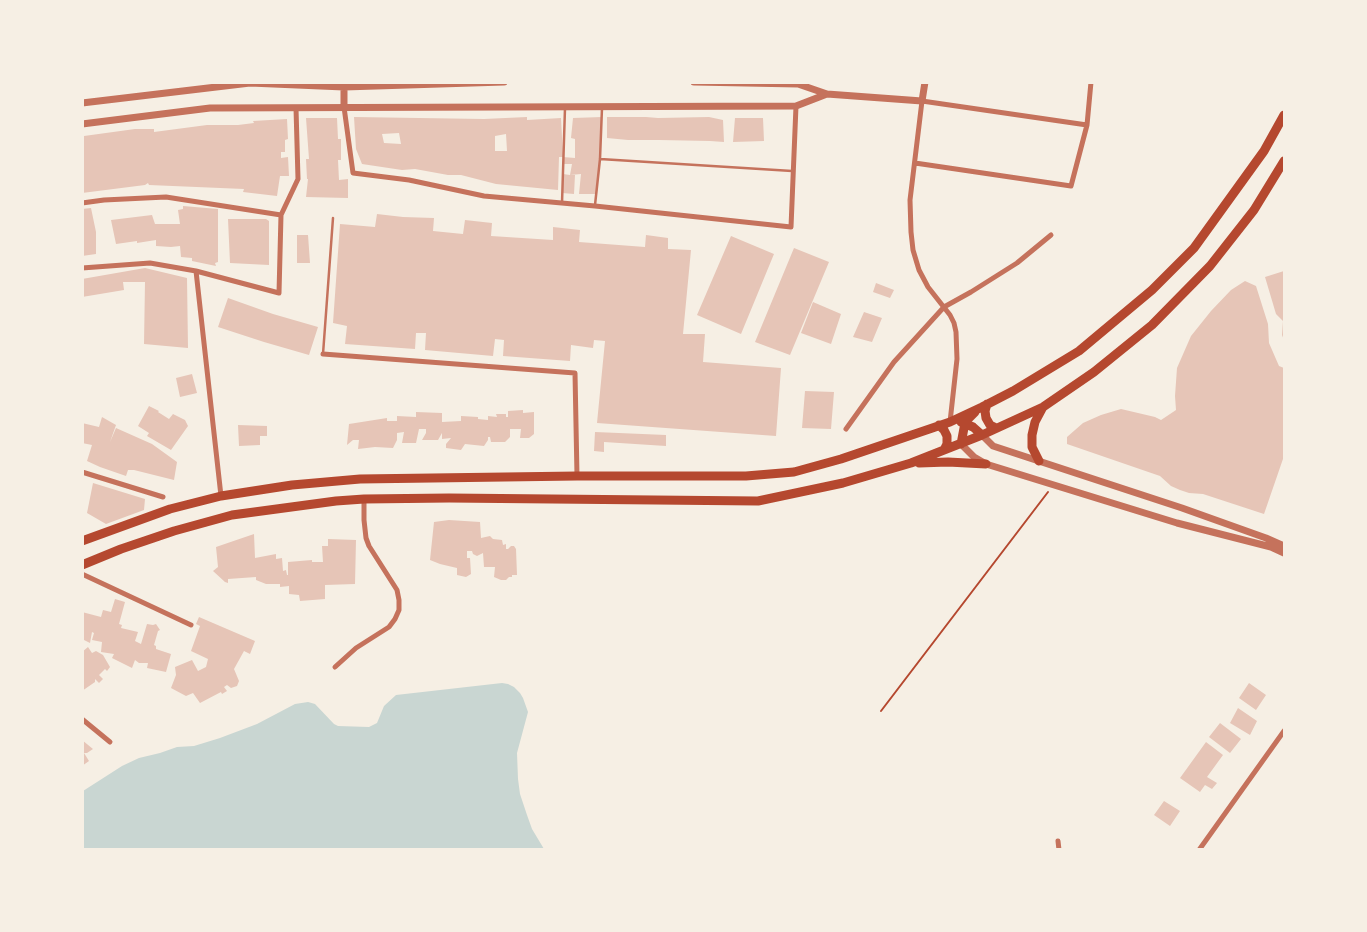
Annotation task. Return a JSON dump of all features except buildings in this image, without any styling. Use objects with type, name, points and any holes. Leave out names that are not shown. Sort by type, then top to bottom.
[{"type":"main road","points":[[82,541],[170,509],[221,496],[292,485],[360,480],[577,476],[746,476],[794,472],[841,459],[950,422],[1013,391],[1078,351],[1152,290],[1194,248],[1264,151],[1284,114]]},
{"type":"main road","points":[[82,565],[174,530],[232,515],[297,506],[364,499],[758,500],[843,484],[911,463],[961,444],[1044,407],[1094,372],[1158,319],[1210,266],[1254,210],[1284,161]]},
{"type":"main road","points":[[961,444],[966,424],[972,414],[984,406]]},
{"type":"main road","points":[[984,406],[986,418],[990,425],[996,428]]},
{"type":"main road","points":[[1039,461],[1032,447],[1032,435],[1035,422],[1044,407]]},
{"type":"main road","points":[[950,422],[966,424],[982,435]]},
{"type":"main road","points":[[939,425],[948,436],[948,444],[944,450]]},
{"type":"main road","points":[[911,463],[986,464]]},
{"type":"street","points":[[82,103],[250,83],[344,87],[504,82]]},
{"type":"street","points":[[694,82],[798,84],[826,94],[922,101],[1087,125]]},
{"type":"street","points":[[925,82],[910,200],[913,250],[919,270],[928,287],[954,323],[957,359],[950,422]]},
{"type":"street","points":[[915,163],[1071,186],[1087,125],[1091,82]]},
{"type":"street","points":[[344,87],[344,107],[353,173],[408,180],[484,196],[791,227],[796,106]]},
{"type":"street","points":[[82,124],[210,108],[796,106],[826,94]]},
{"type":"street","points":[[82,268],[150,263],[196,271],[279,293],[282,215],[298,179],[296,108]]},
{"type":"street","points":[[82,203],[166,197],[282,215]]},
{"type":"street","points":[[846,429],[894,362],[944,307],[1017,263],[1051,235]]},
{"type":"street","points":[[196,271],[221,496]]},
{"type":"street","points":[[323,354],[574,373],[577,476]]},
{"type":"street","points":[[982,435],[993,446],[1182,508],[1284,546]]},
{"type":"street","points":[[961,444],[974,457],[986,464],[1176,523],[1271,547],[1284,553]]},
{"type":"street","points":[[82,472],[163,497]]},
{"type":"street","points":[[335,667],[356,648],[389,627],[395,619],[398,610],[397,590],[369,546],[366,538],[364,529],[364,499]]},
{"type":"street","points":[[82,574],[191,625]]},
{"type":"street","points":[[82,718],[110,742]]},
{"type":"street","points":[[1198,850],[1284,731]]},
{"type":"street","points":[[1058,842],[1059,850]]},
{"type":"lane","points":[[562,204],[565,106]]},
{"type":"lane","points":[[595,206],[600,159],[602,106]]},
{"type":"lane","points":[[600,159],[794,171]]},
{"type":"lane","points":[[323,354],[333,218]]},
{"type":"path","points":[[881,711],[1054,484]]},
{"type":"shaded area","points":[[502,683],[514,687],[520,693],[528,712],[517,753],[518,779],[520,794],[532,829],[544,849],[83,849],[83,791],[122,766],[139,758],[177,747],[194,746],[220,738],[257,724],[295,704],[308,702],[315,704],[338,726],[369,727],[377,723],[384,706],[396,695]]}]
